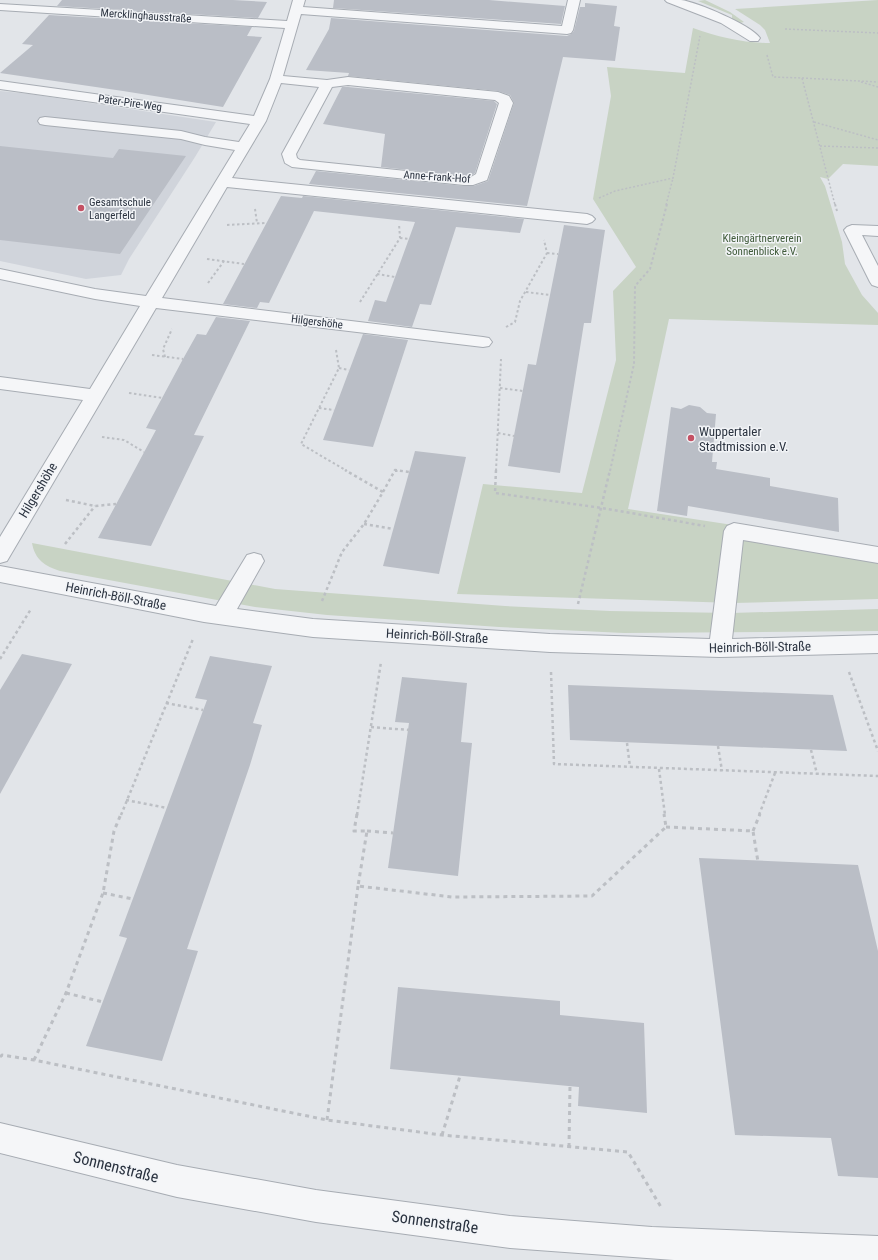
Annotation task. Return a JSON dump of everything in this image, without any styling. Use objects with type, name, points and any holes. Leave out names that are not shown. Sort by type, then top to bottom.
[{"type":"street","name":"Mercklinghausstraße","points":[[0,7],[296,11],[567,30],[574,0]]},
{"type":"street","points":[[672,0],[717,16],[742,29],[754,38]]},
{"type":"street","name":"Hilgershöhe","points":[[0,555],[150,302],[224,182],[259,121],[276,79],[296,11]]},
{"type":"street","name":"Anne-Frank-Hof","points":[[276,79],[327,84],[348,82],[498,96],[504,99],[506,103],[482,177],[473,181],[464,181],[297,164],[290,160],[289,154],[327,84]]},
{"type":"street","name":"Pater-Pire-Weg","points":[[0,85],[259,121]]},
{"type":"street","points":[[45,121],[181,135],[205,141],[244,147]]},
{"type":"street","points":[[224,182],[587,219]]},
{"type":"street","points":[[878,231],[852,230],[878,282]]},
{"type":"street","name":"Hilgershöhe","points":[[0,274],[95,294],[150,302],[483,342]]},
{"type":"street","points":[[0,383],[95,396]]},
{"type":"street","points":[[720,648],[734,531],[878,555]]},
{"type":"street","points":[[213,614],[254,561]]},
{"type":"street","name":"Heinrich-Böll-Straße","points":[[0,574],[213,614],[313,628],[386,634],[550,643],[720,648],[878,644]]},
{"type":"street","name":"Sonnenstraße","points":[[0,1138],[177,1181],[316,1206],[510,1232],[682,1244],[878,1252]]},
{"type":"path","points":[[785,29],[878,33]]},
{"type":"path","points":[[578,604],[602,508],[634,364],[635,286],[650,268],[653,261],[672,178],[702,30]]},
{"type":"path","points":[[754,38],[759,40],[767,56],[773,77],[878,82]]},
{"type":"path","points":[[802,78],[840,219],[852,230]]},
{"type":"path","points":[[855,81],[878,87]]},
{"type":"path","points":[[813,122],[878,140]]},
{"type":"path","points":[[820,146],[878,148]]},
{"type":"path","points":[[570,217],[599,197],[615,191],[672,178]]},
{"type":"path","points":[[383,492],[301,444],[339,368],[335,344],[363,295],[400,238],[399,219],[404,200]]},
{"type":"path","points":[[538,214],[547,253],[520,301],[515,322],[483,342],[501,356],[495,493],[602,508],[734,531]]},
{"type":"path","points":[[198,224],[238,225],[266,223]]},
{"type":"path","points":[[400,238],[409,239]]},
{"type":"path","points":[[547,253],[558,254]]},
{"type":"path","points":[[179,255],[244,264]]},
{"type":"path","points":[[377,274],[395,277]]},
{"type":"path","points":[[526,292],[550,295]]},
{"type":"path","points":[[339,368],[349,370]]},
{"type":"path","points":[[500,388],[523,391]]},
{"type":"path","points":[[319,408],[334,410]]},
{"type":"path","points":[[72,433],[124,440],[144,452]]},
{"type":"path","points":[[498,434],[514,436]]},
{"type":"path","points":[[313,628],[326,588],[342,552],[364,524],[396,470],[409,472]]},
{"type":"path","points":[[36,495],[95,506],[116,504]]},
{"type":"path","points":[[65,544],[95,506]]},
{"type":"path","points":[[364,524],[393,530]]},
{"type":"path","points":[[0,659],[47,583]]},
{"type":"path","points":[[34,1060],[66,993],[103,893],[114,831],[126,800],[166,703],[213,614]]},
{"type":"path","points":[[386,634],[354,831],[393,833]]},
{"type":"path","points":[[550,643],[554,764],[878,776]]},
{"type":"path","points":[[840,646],[878,751]]},
{"type":"path","points":[[166,703],[204,710]]},
{"type":"path","points":[[371,727],[408,730]]},
{"type":"path","points":[[627,743],[630,767]]},
{"type":"path","points":[[718,746],[722,771]]},
{"type":"path","points":[[811,750],[817,774]]},
{"type":"path","points":[[658,769],[666,827]]},
{"type":"path","points":[[758,862],[753,831],[775,773]]},
{"type":"path","points":[[126,800],[167,808]]},
{"type":"path","points":[[358,886],[452,897],[592,896],[666,827],[753,831]]},
{"type":"path","points":[[327,1120],[358,886],[367,832]]},
{"type":"path","points":[[103,893],[133,900]]},
{"type":"path","points":[[66,993],[103,1002]]},
{"type":"path","points":[[0,1057],[2,1055],[34,1060],[327,1120],[442,1135],[628,1152],[682,1244]]},
{"type":"path","points":[[442,1135],[460,1076]]},
{"type":"path","points":[[569,1147],[570,1086]]},
{"type":"shaded area","name":"Gesamtschule Langerfeld","points":[[0,91],[30,94],[216,122],[129,259],[121,275],[86,279],[0,261]]},
{"type":"green space","points":[[705,0],[730,12],[744,22],[740,23],[732,19],[732,15],[698,1]]},
{"type":"green space","name":"Kleingärtnerverein Sonnenblick e.V.","points":[[878,0],[878,166],[843,164],[828,179],[820,177],[825,186],[842,242],[845,264],[862,295],[878,313],[878,325],[669,319],[628,509],[878,547],[878,599],[734,603],[457,594],[483,484],[582,493],[616,360],[613,291],[636,267],[593,199],[611,96],[607,67],[685,73],[693,28],[731,39],[770,43],[765,30],[760,25],[735,9]]},
{"type":"green space","points":[[32,543],[275,589],[505,606],[610,611],[731,613],[878,609],[878,631],[624,633],[499,627],[327,615],[255,607],[60,571],[50,567],[38,558],[33,549]]},
{"type":"building","points":[[62,0],[233,0],[267,2],[258,18],[57,6]]},
{"type":"building","points":[[334,0],[489,0],[565,6],[561,24],[333,8]]},
{"type":"building","points":[[585,3],[617,6],[614,26],[620,27],[615,61],[563,57],[527,206],[309,184],[316,171],[464,186],[474,186],[488,181],[514,103],[510,95],[498,91],[348,76],[349,73],[306,70],[329,29],[331,18],[567,36],[574,31],[580,7],[585,7]]},
{"type":"building","points":[[49,15],[252,27],[247,36],[262,37],[223,107],[0,73],[33,45],[22,44]]},
{"type":"building","points":[[342,87],[494,101],[497,104],[475,173],[471,176],[464,176],[381,167],[385,134],[323,124]]},
{"type":"building","points":[[0,146],[113,158],[119,149],[186,156],[120,254],[0,240]]},
{"type":"building","points":[[281,196],[302,198],[303,196],[524,219],[520,233],[456,227],[431,305],[420,304],[412,327],[368,321],[375,300],[386,302],[415,222],[314,211],[269,303],[260,302],[257,308],[223,304]]},
{"type":"building","points":[[564,225],[605,230],[591,323],[584,323],[560,473],[508,466],[528,364],[536,365]]},
{"type":"building","points":[[216,317],[250,321],[194,435],[204,436],[151,546],[98,538],[156,430],[146,428],[197,334],[206,335]]},
{"type":"building","points":[[363,334],[408,340],[373,447],[323,440]]},
{"type":"building","points":[[689,405],[700,407],[707,413],[716,414],[712,462],[717,462],[716,469],[770,478],[770,486],[838,498],[839,532],[688,506],[687,516],[657,511],[671,407],[681,409]]},
{"type":"building","points":[[415,451],[466,457],[439,574],[383,566]]},
{"type":"building","points":[[22,654],[72,664],[0,794],[0,690]]},
{"type":"building","points":[[210,656],[272,666],[253,723],[262,725],[250,765],[187,949],[198,951],[162,1061],[86,1046],[127,938],[119,936],[207,700],[195,698]]},
{"type":"building","points":[[402,677],[467,683],[461,742],[472,743],[458,876],[388,868],[409,723],[395,722]]},
{"type":"building","points":[[568,685],[833,695],[847,751],[570,740]]},
{"type":"building","points":[[699,858],[858,865],[878,951],[878,1178],[838,1176],[831,1138],[735,1135]]},
{"type":"building","points":[[398,987],[560,1001],[560,1015],[644,1023],[647,1113],[578,1106],[579,1087],[390,1069]]},
{"type":"place","name":"Gesamtschule Langerfeld","points":[[81,208]]},
{"type":"place","name":"Wuppertaler Stadtmission e.V.","points":[[691,438]]}]
